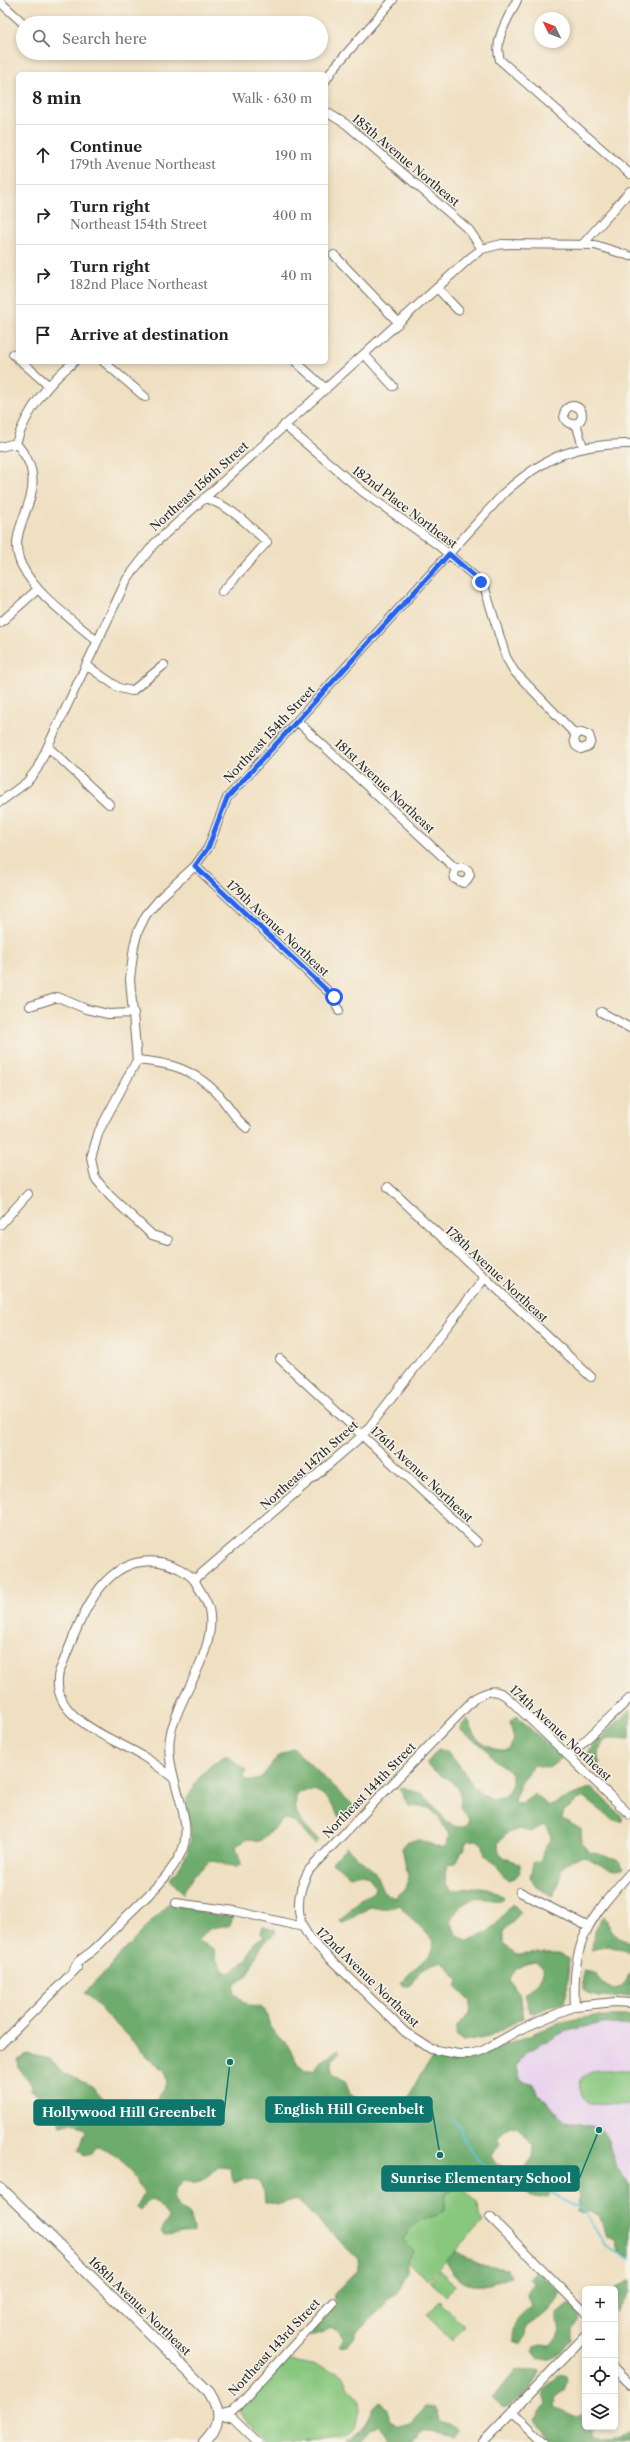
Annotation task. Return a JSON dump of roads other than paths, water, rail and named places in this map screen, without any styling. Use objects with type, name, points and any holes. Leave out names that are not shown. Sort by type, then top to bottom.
[{"type":"street","points":[[328,78],[393,0]]},
{"type":"street","points":[[517,0],[498,43],[497,51],[500,60],[630,174]]},
{"type":"street","points":[[0,2],[16,17]]},
{"type":"street","name":"185th Avenue Northeast","points":[[328,113],[346,124],[469,230],[485,248]]},
{"type":"street","points":[[583,244],[630,191]]},
{"type":"street","points":[[485,248],[583,244],[595,245],[630,256]]},
{"type":"street","name":"Northeast 156th Street","points":[[0,802],[27,782],[49,748],[97,641],[127,579],[139,563],[177,521],[437,288],[485,248]]},
{"type":"street","points":[[334,255],[399,323]]},
{"type":"street","points":[[437,288],[458,310]]},
{"type":"street","points":[[364,354],[393,386]]},
{"type":"street","points":[[24,364],[49,386]]},
{"type":"street","points":[[16,443],[23,423],[49,386],[72,364]]},
{"type":"street","points":[[106,364],[144,397]]},
{"type":"street","points":[[298,364],[326,389]]},
{"type":"street","points":[[576,423],[583,447]]},
{"type":"street","name":"182nd Place Northeast","points":[[284,425],[363,492],[449,554],[481,582],[485,589],[506,657],[514,671],[576,735]]},
{"type":"street","points":[[0,447],[16,443]]},
{"type":"street","points":[[16,443],[26,457],[32,474],[33,488],[18,530],[16,542],[22,566],[38,589],[97,641]]},
{"type":"street","name":"Northeast 154th Street","points":[[137,1060],[130,979],[134,946],[138,931],[146,915],[162,896],[195,866],[208,848],[227,798],[505,492],[526,473],[545,460],[583,447],[630,444]]},
{"type":"street","points":[[204,498],[220,502],[228,507],[268,542],[222,592]]},
{"type":"street","points":[[0,623],[38,589]]},
{"type":"street","points":[[86,665],[119,688],[132,691],[164,665]]},
{"type":"street","name":"181st Avenue Northeast","points":[[297,721],[456,869]]},
{"type":"street","points":[[49,748],[109,804]]},
{"type":"street","name":"179th Avenue Northeast","points":[[195,866],[334,997],[339,1011]]},
{"type":"street","points":[[30,1006],[46,999],[58,997],[86,1009],[108,1014],[134,1013]]},
{"type":"street","points":[[601,1012],[630,1028]]},
{"type":"street","points":[[168,1240],[152,1235],[110,1196],[95,1178],[90,1158],[99,1132],[137,1060],[162,1062],[191,1071],[218,1094],[236,1119],[247,1128]]},
{"type":"street","name":"178th Avenue Northeast","points":[[388,1187],[484,1279],[591,1377]]},
{"type":"street","points":[[0,1225],[28,1194]]},
{"type":"street","name":"Northeast 147th Street","points":[[194,1580],[363,1435],[484,1279]]},
{"type":"street","name":"176th Avenue Northeast","points":[[280,1359],[477,1542]]},
{"type":"street","points":[[0,2045],[74,1970],[75,1965],[90,1953],[159,1884],[181,1853],[186,1837],[180,1795],[172,1777],[169,1753],[171,1732],[210,1633],[209,1607],[194,1580],[177,1568],[162,1562],[148,1560],[133,1563],[115,1570],[97,1591],[86,1610],[57,1682],[63,1702],[84,1724],[144,1756],[172,1777]]},
{"type":"street","name":"174th Avenue Northeast","points":[[491,1690],[504,1694],[630,1815]]},
{"type":"street","name":"Northeast 144th Street","points":[[303,1927],[300,1918],[299,1899],[304,1880],[310,1870],[475,1698],[491,1690]]},
{"type":"street","points":[[569,1756],[629,1699]]},
{"type":"street","points":[[575,2006],[573,1982],[575,1963],[587,1926],[596,1911],[630,1873]]},
{"type":"street","points":[[520,1892],[587,1926]]},
{"type":"street","name":"172nd Avenue Northeast","points":[[176,1903],[235,1911],[303,1927],[310,1939],[405,2032],[432,2049],[458,2054],[482,2051],[519,2030],[575,2006],[615,2002],[630,2003]]},
{"type":"street","name":"168th Avenue Northeast","points":[[0,2187],[209,2392],[217,2404],[218,2415]]},
{"type":"street","points":[[490,2217],[582,2309]]},
{"type":"street","name":"Northeast 143rd Street","points":[[218,2415],[233,2410],[333,2302]]},
{"type":"street","points":[[483,2442],[582,2341]]},
{"type":"street","points":[[618,2372],[630,2384]]},
{"type":"street","points":[[513,2412],[544,2442]]},
{"type":"street","points":[[204,2442],[216,2425],[218,2415],[233,2419],[257,2442]]},
{"type":"waterway","points":[[453,2120],[461,2127],[462,2136],[478,2160],[512,2180]]},
{"type":"waterway","points":[[523,2184],[535,2189],[548,2191],[583,2210],[605,2245],[630,2259]]},
{"type":"place","name":"Hollywood Hill Greenbelt","points":[[230,2062]]},
{"type":"place","name":"Sunrise Elementary School","points":[[599,2130]]},
{"type":"place","name":"English Hill Greenbelt","points":[[440,2155]]}]
